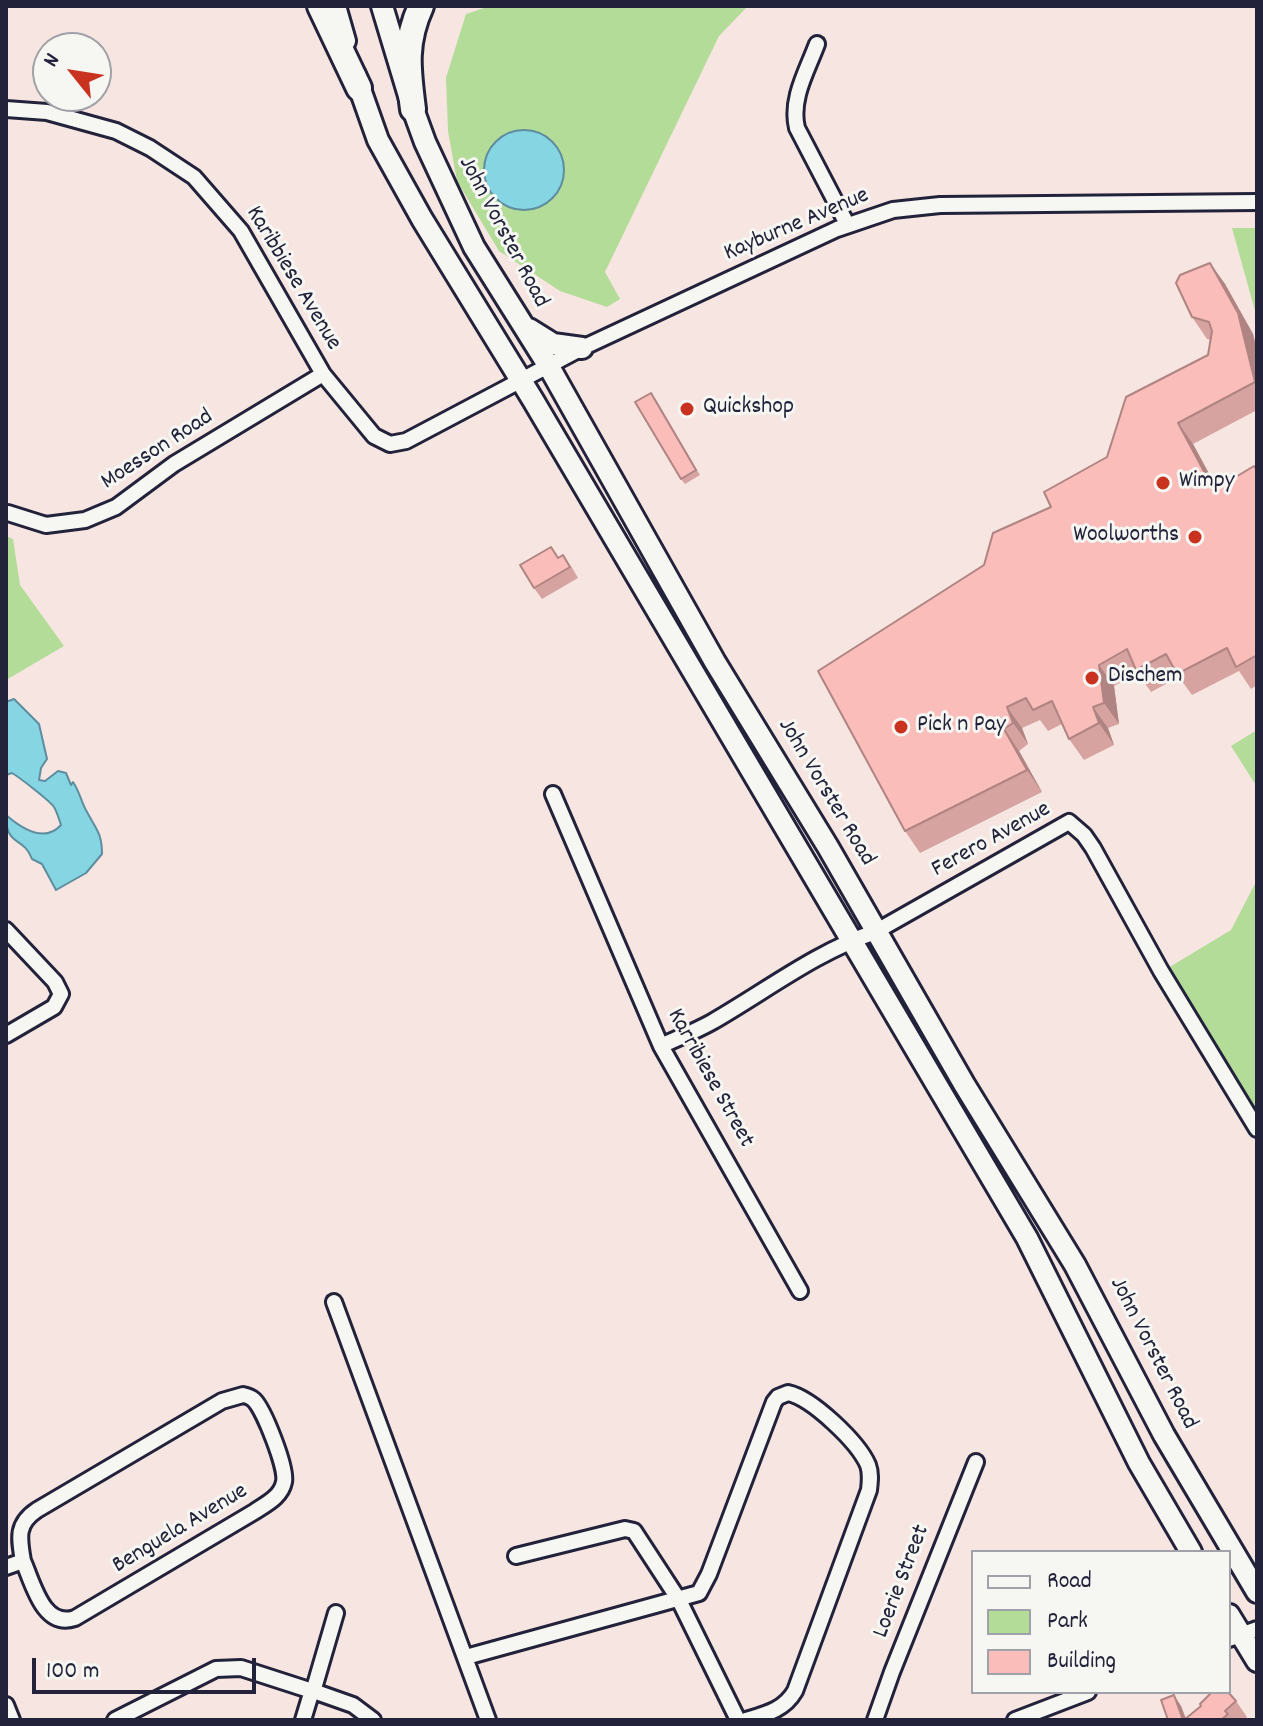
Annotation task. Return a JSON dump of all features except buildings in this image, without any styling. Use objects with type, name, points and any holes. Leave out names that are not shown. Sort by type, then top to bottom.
[{"type":"main road","points":[[320,6],[359,88]]},
{"type":"main road","points":[[335,6],[378,140],[436,243],[520,379],[1027,1238],[1123,1432],[1190,1550]]},
{"type":"main road","name":"John Vorster Road","points":[[382,6],[413,109],[437,171],[474,247],[548,365],[715,662],[828,847],[964,1084],[1075,1265],[1164,1435],[1257,1592]]},
{"type":"main road","points":[[413,109],[407,55],[412,24],[421,6]]},
{"type":"main road","points":[[516,318],[537,336],[553,344],[582,348]]},
{"type":"main road","points":[[1231,1618],[1257,1661]]},
{"type":"street","points":[[817,44],[794,116],[797,128],[847,224]]},
{"type":"street","name":"Karibbiese Avenue","points":[[6,109],[47,112],[116,131],[150,148],[194,177],[241,231],[323,374],[374,436],[390,444],[406,441],[520,379]]},
{"type":"street","name":"Kayburne Avenue","points":[[520,379],[847,224],[893,210],[940,205],[1257,202]]},
{"type":"street","name":"Moesson Road","points":[[8,513],[46,525],[85,520],[116,507],[174,464],[323,374]]},
{"type":"street","name":"Karribiese Street","points":[[553,794],[661,1046],[800,1291]]},
{"type":"street","name":"Ferero Avenue","points":[[661,1046],[709,1023],[851,940],[875,932],[1069,822],[1093,848],[1161,971],[1257,1129]]},
{"type":"street","points":[[6,930],[55,982],[61,994],[54,1007],[6,1035]]},
{"type":"street","points":[[334,1302],[488,1720]]},
{"type":"street","points":[[466,1657],[699,1593],[774,1402],[788,1393],[805,1400],[837,1427],[865,1460],[869,1468],[869,1490],[795,1691],[776,1710],[746,1720]]},
{"type":"street","name":"Benguela Avenue","points":[[243,1395],[257,1404],[282,1461],[285,1478],[274,1499],[66,1621],[51,1616],[44,1608],[23,1561],[18,1534],[28,1516],[222,1401],[243,1395]]},
{"type":"street","name":"Loerie Street","points":[[875,1720],[976,1462]]},
{"type":"street","points":[[516,1556],[631,1530],[642,1539],[679,1600],[738,1720]]},
{"type":"street","points":[[6,1567],[23,1561]]},
{"type":"street","points":[[303,1720],[336,1613]]},
{"type":"street","points":[[115,1720],[216,1669],[241,1668],[353,1705],[373,1720]]},
{"type":"street","points":[[1015,1720],[1083,1694]]},
{"type":"green space","points":[[490,6],[748,6],[719,36],[605,272],[620,299],[607,307],[560,291],[499,251],[457,181],[448,131],[446,78],[466,14]]},
{"type":"green space","points":[[1232,228],[1257,228],[1257,318]]},
{"type":"green space","points":[[6,536],[13,539],[20,585],[64,646],[6,680]]},
{"type":"green space","points":[[1257,730],[1257,787],[1231,746]]},
{"type":"green space","points":[[1257,880],[1257,1127],[1163,971],[1231,930]]},
{"type":"water","points":[[524,130],[539,133],[552,142],[561,155],[564,170],[561,185],[552,198],[539,207],[524,210],[509,207],[496,198],[487,185],[484,170],[487,155],[496,142],[509,133]]},
{"type":"water","points":[[14,699],[39,724],[47,759],[41,768],[39,780],[45,781],[58,771],[66,773],[101,841],[102,854],[86,873],[56,890],[42,864],[32,859],[12,837],[7,825],[6,815],[26,829],[40,834],[54,831],[61,825],[54,807],[47,800],[12,773],[6,775],[6,702]]},
{"type":"place","name":"Quickshop","points":[[687,409]]},
{"type":"place","name":"Wimpy","points":[[1163,483]]},
{"type":"place","name":"Woolworths","points":[[1195,537]]},
{"type":"place","name":"Dischem","points":[[1092,678]]},
{"type":"place","name":"Pick n Pay","points":[[901,727]]}]
